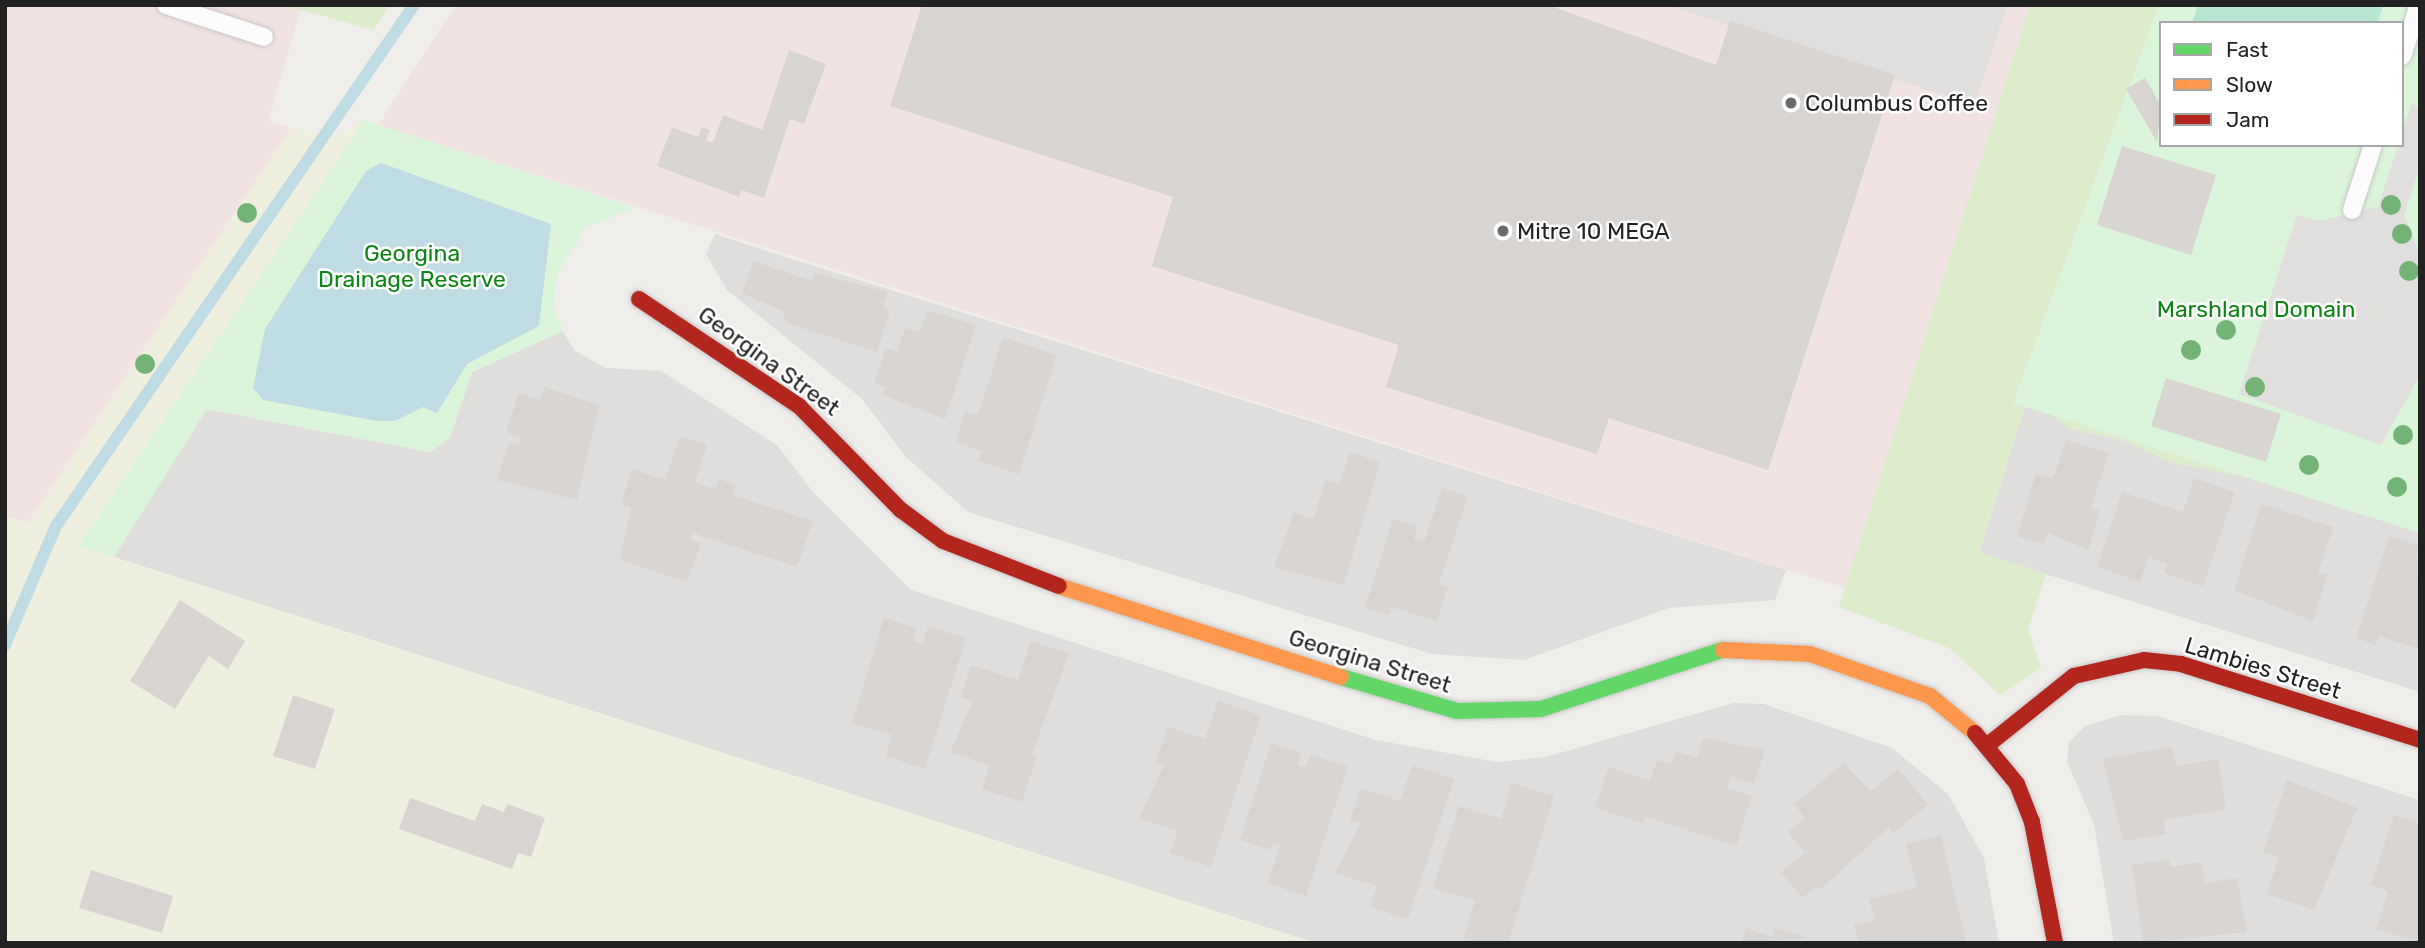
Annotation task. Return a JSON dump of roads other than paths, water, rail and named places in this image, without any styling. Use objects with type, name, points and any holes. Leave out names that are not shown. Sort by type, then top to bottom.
[{"type":"street","name":"Georgina Street","points":[[639,299],[808,413],[920,526],[976,556],[1065,589],[1457,711],[1541,709],[1711,652],[1749,647],[1810,654],[1930,696],[1989,744],[2032,821],[2055,943]]},
{"type":"street","name":"Lambies Street","points":[[1989,744],[2074,676],[2144,660],[2181,664],[2420,740]]},
{"type":"lane","points":[[166,5],[264,37]]},
{"type":"lane","points":[[2404,50],[2419,5]]},
{"type":"lane","points":[[2352,210],[2372,147]]},
{"type":"water","points":[[381,163],[551,224],[539,326],[467,364],[437,413],[423,407],[395,421],[377,421],[263,400],[253,388],[265,329],[366,171]]},
{"type":"waterway","points":[[5,645],[56,526],[414,5]]},
{"type":"place","name":"Columbus Coffee","points":[[1791,103]]},
{"type":"place","name":"Mitre 10 MEGA","points":[[1503,231]]},
{"type":"park label","name":"Georgina Drainage Reserve","points":[[412,266]]},
{"type":"park label","name":"Marshland Domain","points":[[2256,309]]}]
